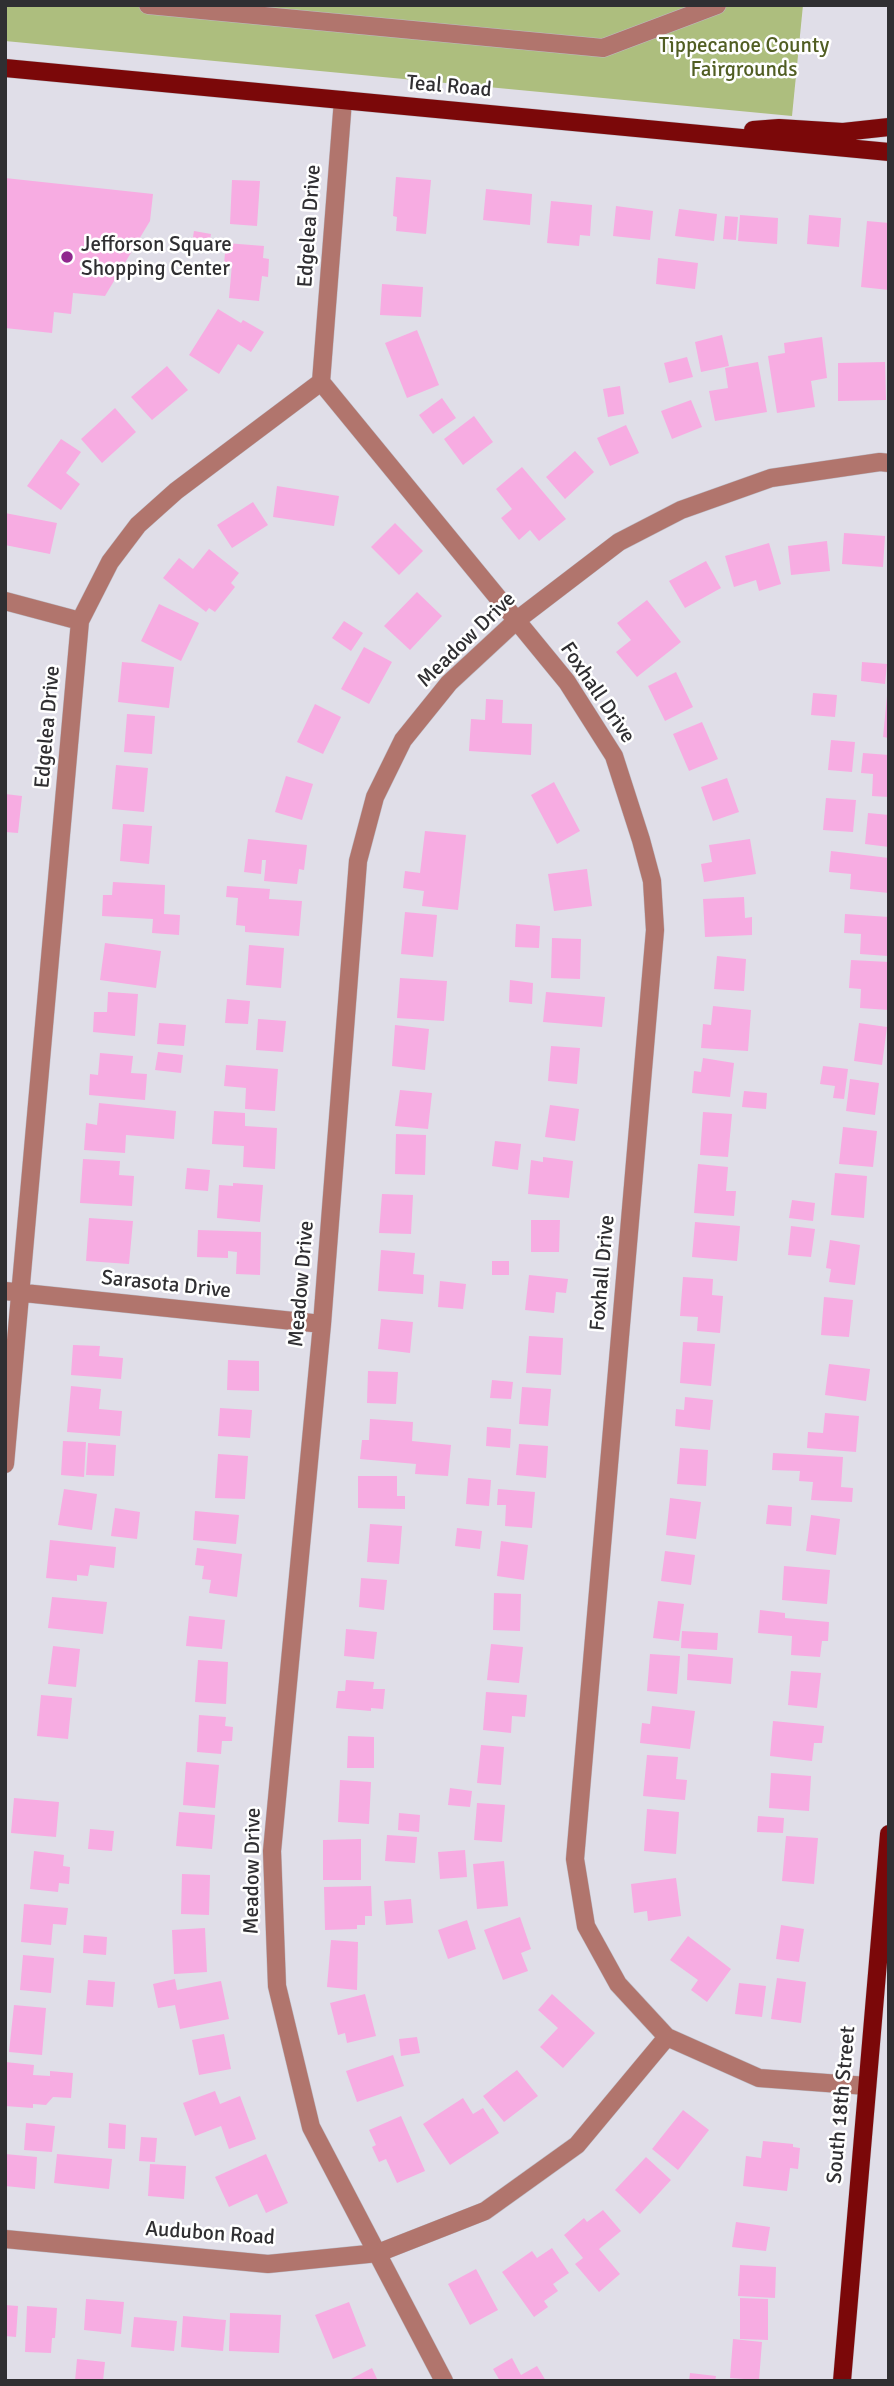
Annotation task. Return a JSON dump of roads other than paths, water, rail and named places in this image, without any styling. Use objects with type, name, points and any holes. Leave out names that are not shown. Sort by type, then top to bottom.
[{"type":"main road","name":"Teal Road","points":[[5,68],[889,152]]},
{"type":"main road","points":[[705,134],[779,128],[844,132],[889,127]]},
{"type":"main road","name":"South 18th Street","points":[[842,2381],[889,1834]]},
{"type":"street","points":[[148,5],[603,48],[717,5]]},
{"type":"street","name":"Edgelea Drive","points":[[5,1464],[13,1292],[80,621],[110,562],[138,525],[176,491],[321,382],[343,100]]},
{"type":"street","name":"Foxhall Drive","points":[[321,382],[567,682],[614,756],[652,881],[654,944],[575,1859],[586,1926],[618,1984],[667,2037],[759,2078],[866,2086]]},
{"type":"street","name":"Meadow Drive","points":[[444,2381],[311,2127],[277,1986],[272,1851],[322,1324],[358,861],[375,797],[403,740],[449,683],[517,620],[619,542],[681,510],[771,478],[880,462],[889,463]]},
{"type":"street","points":[[5,601],[80,621]]},
{"type":"street","name":"Sarasota Drive","points":[[13,1292],[322,1324]]},
{"type":"street","name":"Audubon Road","points":[[5,2239],[268,2264],[378,2253],[485,2211],[577,2145],[667,2037]]},
{"type":"place","name":"Jefforson Square Shopping Center","points":[[67,257]]},
{"type":"park label","name":"Tippecanoe County Fairgrounds","points":[[744,58]]}]
